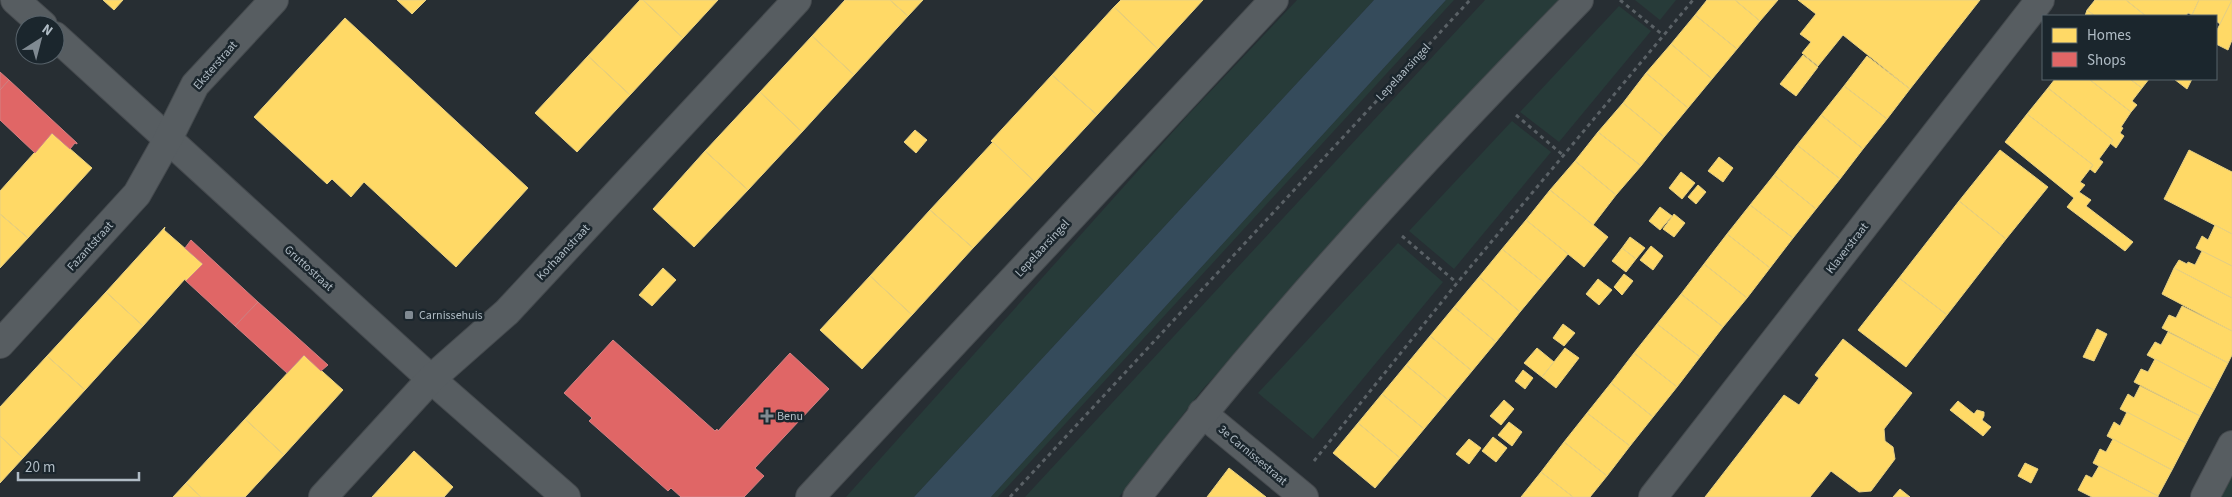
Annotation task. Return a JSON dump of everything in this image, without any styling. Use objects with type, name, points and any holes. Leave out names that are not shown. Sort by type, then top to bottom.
[{"type":"street","points":[[16,0],[32,15]]},
{"type":"street","name":"Eksterstraat","points":[[168,139],[195,85],[274,0]]},
{"type":"street","name":"Korhaanstraat","points":[[322,497],[431,379],[507,312],[797,0]]},
{"type":"street","name":"Lepelaarsingel","points":[[810,497],[1274,0]]},
{"type":"street","points":[[1137,497],[1202,413],[1375,213],[1579,0]]},
{"type":"street","name":"Klaverstraat","points":[[1653,497],[2040,0]]},
{"type":"street","name":"Gruttostraat","points":[[65,45],[431,379],[566,497]]},
{"type":"street","name":"Fazantstraat","points":[[0,344],[137,194],[168,139]]},
{"type":"street","name":"3e Carnissestraat","points":[[1202,413],[1298,492]]},
{"type":"street","points":[[2205,497],[2232,445]]},
{"type":"path","name":"Lepelaarsingel","points":[[1010,497],[1470,0]]},
{"type":"path","points":[[1620,0],[1663,35]]},
{"type":"path","points":[[1298,492],[1457,283],[1693,0]]},
{"type":"path","points":[[1489,92],[1564,156]]},
{"type":"path","points":[[1375,213],[1457,283]]},
{"type":"green space","points":[[1297,0],[1374,0],[914,497],[846,497],[1188,115]]},
{"type":"green space","points":[[1446,0],[1454,0],[998,497],[991,497]]},
{"type":"green space","points":[[1485,0],[1562,0],[1202,390],[1119,497],[1025,497]]},
{"type":"green space","points":[[1635,0],[1676,0],[1660,20]]},
{"type":"green space","points":[[1619,6],[1651,31],[1559,142],[1520,112]]},
{"type":"green space","points":[[1512,121],[1551,152],[1454,269],[1409,231]]},
{"type":"green space","points":[[1398,243],[1443,282],[1313,439],[1258,393]]},
{"type":"green space","points":[[2232,470],[2232,497],[2218,497]]},
{"type":"water","points":[[1374,0],[1446,0],[991,497],[914,497]]},
{"type":"building: Homes","points":[[103,0],[123,0],[114,10]]},
{"type":"building: Homes","points":[[397,0],[426,0],[412,14]]},
{"type":"building: Homes","points":[[640,0],[643,0],[683,38],[630,95],[588,56]]},
{"type":"building: Homes","points":[[643,0],[718,0],[683,38]]},
{"type":"building: Homes","points":[[845,0],[890,0],[908,16],[854,75],[812,36]]},
{"type":"building: Homes","points":[[890,0],[923,0],[908,16]]},
{"type":"building: Homes","points":[[1121,0],[1203,0],[1158,49],[1114,7]]},
{"type":"building: Homes","points":[[1707,0],[1735,0],[1760,21],[1737,49],[1695,15]]},
{"type":"building: Homes","points":[[1735,0],[1778,0],[1760,21]]},
{"type":"building: Homes","points":[[1798,0],[1980,0],[1910,89],[1843,35],[1818,66],[1802,53],[1811,42],[1800,34],[1816,14]]},
{"type":"building: Homes","points":[[2095,0],[2126,0],[2145,15],[2094,15],[2087,10]]},
{"type":"building: Homes","points":[[2126,0],[2199,0],[2192,15],[2188,13],[2187,15],[2145,15]]},
{"type":"building: Homes","points":[[2199,0],[2232,0],[2220,24],[2217,22],[2217,15],[2192,15]]},
{"type":"building: Homes","points":[[2232,0],[2232,40],[2228,50],[2217,44],[2217,30]]},
{"type":"building: Homes","points":[[1114,7],[1158,49],[1097,115],[1052,75]]},
{"type":"building: Homes","points":[[2087,10],[2094,15],[2085,15]]},
{"type":"building: Homes","points":[[1695,15],[1737,49],[1712,79],[1671,44]]},
{"type":"building: Homes","points":[[345,18],[528,188],[456,267],[364,182],[351,197],[332,179],[327,184],[254,117]]},
{"type":"building: Homes","points":[[812,36],[854,75],[802,132],[760,92]]},
{"type":"building: Homes","points":[[1671,44],[1712,79],[1688,108],[1646,73]]},
{"type":"building: Homes","points":[[1803,55],[1818,67],[1796,96],[1780,84]]},
{"type":"building: Homes","points":[[588,56],[630,95],[577,152],[535,113]]},
{"type":"building: Homes","points":[[1867,56],[1910,89],[1887,119],[1844,86]]},
{"type":"building: Homes","points":[[1646,73],[1688,108],[1664,137],[1623,103]]},
{"type":"building: Homes","points":[[1052,75],[1097,115],[1035,182],[991,141]]},
{"type":"building: Homes","points":[[2054,80],[2090,80],[2131,112],[2121,127],[2123,128],[2120,133],[2124,136],[2116,148],[2110,143],[2113,140],[2048,88]]},
{"type":"building: Homes","points":[[2090,80],[2131,80],[2142,88],[2132,101],[2137,105],[2131,112]]},
{"type":"building: Homes","points":[[2131,80],[2148,80],[2142,88]]},
{"type":"building: Homes","points":[[2175,80],[2192,80],[2187,89]]},
{"type":"building: Homes","points":[[1844,86],[1887,119],[1863,149],[1821,115]]},
{"type":"building: Homes","points":[[2048,88],[2113,140],[2099,159],[2103,162],[2095,173],[2090,169],[2093,165],[2027,114]]},
{"type":"building: Homes","points":[[760,92],[802,132],[748,190],[705,151]]},
{"type":"building: Homes","points":[[1623,103],[1664,137],[1641,166],[1598,132]]},
{"type":"building: Homes","points":[[2027,114],[2093,165],[2080,182],[2085,185],[2079,192],[2091,200],[2086,206],[2133,242],[2125,251],[2067,207],[2074,198],[2005,142]]},
{"type":"building: Homes","points":[[1821,115],[1863,149],[1840,179],[1797,145]]},
{"type":"building: Homes","points":[[915,130],[927,140],[916,153],[904,142]]},
{"type":"building: Homes","points":[[1598,132],[1641,166],[1616,195],[1575,161]]},
{"type":"building: Homes","points":[[52,133],[92,168],[28,238],[0,214],[0,191]]},
{"type":"building: Homes","points":[[993,142],[1035,182],[973,248],[930,210]]},
{"type":"building: Homes","points":[[1797,145],[1840,179],[1816,209],[1774,175]]},
{"type":"building: Homes","points":[[2000,150],[2048,187],[2006,239],[1959,201]]},
{"type":"building: Homes","points":[[2189,150],[2232,172],[2232,234],[2164,199]]},
{"type":"building: Homes","points":[[705,151],[748,190],[694,247],[653,209]]},
{"type":"building: Homes","points":[[1719,157],[1733,168],[1723,182],[1708,171]]},
{"type":"building: Homes","points":[[1575,161],[1616,195],[1593,225],[1550,190]]},
{"type":"building: Homes","points":[[1681,172],[1695,183],[1682,199],[1669,188]]},
{"type":"building: Homes","points":[[1774,175],[1816,209],[1793,238],[1750,205]]},
{"type":"building: Homes","points":[[1698,185],[1706,192],[1696,204],[1688,197]]},
{"type":"building: Homes","points":[[1550,190],[1608,237],[1584,267],[1526,220]]},
{"type":"building: Homes","points":[[1959,201],[2006,239],[1947,315],[1899,278]]},
{"type":"building: Homes","points":[[1750,205],[1793,238],[1770,268],[1727,234]]},
{"type":"building: Homes","points":[[1660,207],[1672,216],[1660,230],[1649,221]]},
{"type":"building: Homes","points":[[930,210],[973,248],[912,315],[870,276]]},
{"type":"building: Homes","points":[[0,214],[28,238],[0,268]]},
{"type":"building: Homes","points":[[1674,214],[1685,223],[1674,237],[1663,229]]},
{"type":"building: Homes","points":[[1526,220],[1568,254],[1544,283],[1502,249]]},
{"type":"building: Homes","points":[[2215,225],[2232,234],[2232,266],[2196,248],[2202,236],[2208,240]]},
{"type":"building: Homes","points":[[165,227],[164,230],[203,264],[186,281],[185,279],[143,326],[106,292]]},
{"type":"building: Homes","points":[[1727,234],[1770,268],[1747,298],[1704,264]]},
{"type":"building: Homes","points":[[1630,237],[1645,248],[1636,259],[1622,248]]},
{"type":"building: Homes","points":[[1651,246],[1663,256],[1653,270],[1640,260]]},
{"type":"building: Homes","points":[[1622,248],[1636,259],[1626,272],[1612,261]]},
{"type":"building: Homes","points":[[1502,249],[1544,283],[1520,312],[1479,277]]},
{"type":"building: Homes","points":[[2202,251],[2232,266],[2232,298],[2174,268],[2179,260],[2195,265]]},
{"type":"building: Homes","points":[[1704,264],[1747,298],[1723,327],[1681,294]]},
{"type":"building: Homes","points":[[663,268],[676,280],[652,306],[639,295]]},
{"type":"building: Homes","points":[[2174,268],[2232,298],[2232,331],[2162,294]]},
{"type":"building: Homes","points":[[1624,274],[1633,281],[1622,295],[1614,287]]},
{"type":"building: Homes","points":[[870,276],[912,315],[862,369],[820,330]]},
{"type":"building: Homes","points":[[1479,277],[1520,312],[1496,342],[1454,307]]},
{"type":"building: Homes","points":[[1899,278],[1947,315],[1906,367],[1858,330]]},
{"type":"building: Homes","points":[[1598,279],[1612,290],[1599,305],[1586,294]]},
{"type":"building: Homes","points":[[106,292],[143,326],[85,390],[47,356]]},
{"type":"building: Homes","points":[[1681,294],[1723,327],[1700,357],[1657,324]]},
{"type":"building: Homes","points":[[2182,306],[2232,331],[2232,355],[2228,363],[2162,328],[2169,315],[2176,318]]},
{"type":"building: Homes","points":[[1454,307],[1496,342],[1472,371],[1430,336]]},
{"type":"building: Homes","points":[[1563,324],[1575,333],[1564,346],[1553,338]]},
{"type":"building: Homes","points":[[1657,324],[1700,357],[1677,387],[1634,353]]},
{"type":"building: Homes","points":[[2097,329],[2107,334],[2094,361],[2083,357]]},
{"type":"building: Homes","points":[[2168,332],[2228,363],[2214,390],[2147,355],[2155,342],[2161,345]]},
{"type":"building: Homes","points":[[1430,336],[1472,371],[1448,400],[1406,365]]},
{"type":"building: Homes","points":[[1843,339],[1912,393],[1884,429],[1885,441],[1893,447],[1895,459],[1871,491],[1859,492],[1831,471],[1810,497],[1705,497],[1784,395],[1799,405],[1819,378],[1815,375]]},
{"type":"building: Homes","points":[[1537,348],[1554,362],[1542,377],[1524,363]]},
{"type":"building: Homes","points":[[1565,348],[1579,358],[1556,388],[1542,377]]},
{"type":"building: Homes","points":[[1634,353],[1677,387],[1653,417],[1611,383]]},
{"type":"building: Homes","points":[[304,355],[343,390],[284,455],[245,419]]},
{"type":"building: Homes","points":[[47,356],[85,390],[23,458],[0,436],[0,407]]},
{"type":"building: Homes","points":[[2155,359],[2214,390],[2200,416],[2134,382],[2141,369],[2148,372]]},
{"type":"building: Homes","points":[[1406,365],[1448,400],[1424,429],[1382,394]]},
{"type":"building: Homes","points":[[1523,370],[1533,378],[1525,389],[1515,381]]},
{"type":"building: Homes","points":[[1611,383],[1653,417],[1630,446],[1587,413]]},
{"type":"building: Homes","points":[[2140,386],[2200,416],[2186,443],[2120,409],[2128,394],[2134,398]]},
{"type":"building: Homes","points":[[1382,394],[1424,429],[1400,458],[1358,423]]},
{"type":"building: Homes","points":[[1504,400],[1514,409],[1501,425],[1490,416]]},
{"type":"building: Homes","points":[[1958,401],[1974,414],[1977,410],[1984,412],[1982,420],[1991,427],[1983,436],[1950,410]]},
{"type":"building: Homes","points":[[2127,412],[2186,443],[2172,470],[2107,436],[2114,422],[2120,426]]},
{"type":"building: Homes","points":[[1587,413],[1630,446],[1607,476],[1564,442]]},
{"type":"building: Homes","points":[[245,419],[284,455],[245,497],[201,497],[186,483]]},
{"type":"building: Homes","points":[[1509,422],[1522,432],[1512,446],[1498,435]]},
{"type":"building: Homes","points":[[1358,423],[1400,458],[1375,488],[1333,453]]},
{"type":"building: Homes","points":[[0,436],[23,458],[0,483]]},
{"type":"building: Homes","points":[[1493,437],[1507,448],[1496,462],[1482,451]]},
{"type":"building: Homes","points":[[1469,439],[1481,448],[1469,464],[1456,454]]},
{"type":"building: Homes","points":[[2113,439],[2172,470],[2158,496],[2093,463],[2100,449],[2106,452]]},
{"type":"building: Homes","points":[[1564,442],[1607,476],[1590,497],[1573,497],[1541,472]]},
{"type":"building: Homes","points":[[414,451],[453,487],[444,497],[372,497]]},
{"type":"building: Homes","points":[[2025,463],[2038,469],[2031,483],[2018,476]]},
{"type":"building: Homes","points":[[2099,466],[2158,497],[2092,497],[2078,490],[2086,475],[2092,478]]},
{"type":"building: Homes","points":[[1229,468],[1266,497],[1207,497]]},
{"type":"building: Homes","points":[[1541,472],[1573,497],[1521,497]]},
{"type":"building: Homes","points":[[186,483],[201,497],[173,497]]},
{"type":"building: Homes","points":[[1900,489],[1910,497],[1893,497]]},
{"type":"building: Shops","points":[[0,72],[9,80],[0,90]]},
{"type":"building: Shops","points":[[9,80],[77,144],[75,143],[70,149],[52,133],[35,153],[0,120],[0,90]]},
{"type":"building: Shops","points":[[191,240],[258,302],[235,326],[186,281],[203,264],[185,248]]},
{"type":"building: Shops","points":[[258,302],[328,365],[321,371],[304,355],[287,373],[235,326]]},
{"type":"building: Shops","points":[[613,340],[715,431],[717,429],[718,431],[790,353],[829,389],[755,468],[764,476],[744,497],[681,497],[671,488],[668,491],[589,421],[592,418],[564,393]]},
{"type":"place","name":"Carnissehuis","points":[[409,315]]},
{"type":"place","name":"Benu","points":[[767,416]]}]
